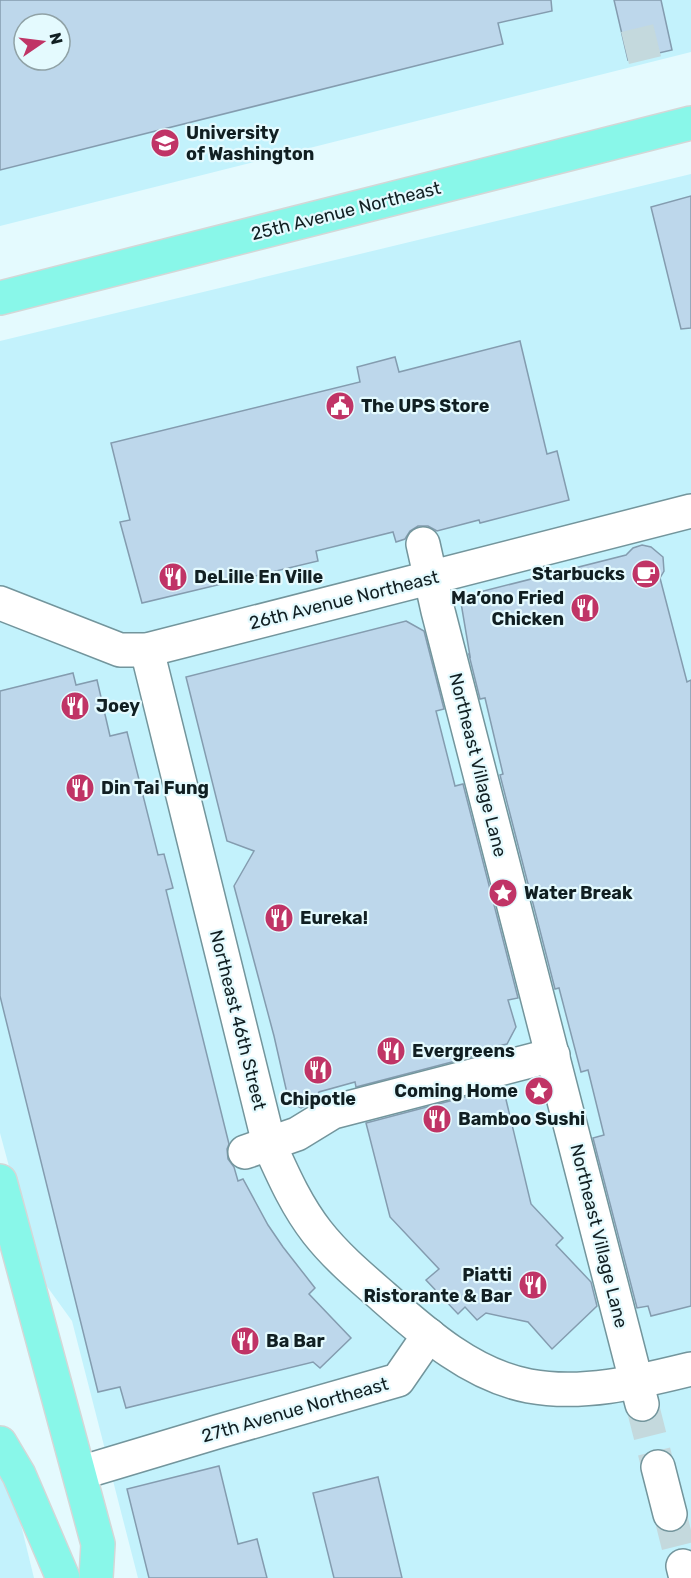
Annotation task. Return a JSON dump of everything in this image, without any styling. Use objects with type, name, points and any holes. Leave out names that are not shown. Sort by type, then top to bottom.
[{"type":"main road","name":"25th Avenue Northeast","points":[[0,298],[691,123]]},
{"type":"main road","points":[[0,1181],[98,1544],[96,1578]]},
{"type":"main road","points":[[0,1443],[19,1475],[63,1578]]},
{"type":"street","name":"26th Avenue Northeast","points":[[0,603],[120,650],[147,650],[691,511]]},
{"type":"street","name":"Northeast Village Lane","points":[[423,544],[639,1393]]},
{"type":"street","name":"Northeast 46th Street","points":[[147,650],[257,1148],[323,1239],[338,1256],[396,1309],[429,1335]]},
{"type":"street","points":[[257,1148],[297,1134],[333,1112],[552,1055]]},
{"type":"street","points":[[429,1335],[473,1365],[506,1380],[530,1386],[580,1389],[617,1386],[639,1393],[691,1369]]},
{"type":"street","name":"27th Avenue Northeast","points":[[80,1473],[398,1380],[429,1335]]},
{"type":"street","points":[[658,1467],[670,1514]]},
{"type":"shaded area","name":"University of Washington","points":[[0,0],[691,0],[691,52],[0,226]]},
{"type":"shaded area","points":[[691,174],[691,1578],[138,1578],[72,1321],[38,1274],[0,1133],[0,341]]},
{"type":"shaded area","points":[[0,1439],[34,1578],[0,1578]]},
{"type":"building","points":[[0,0],[551,0],[552,11],[498,23],[503,44],[0,170]]},
{"type":"building","points":[[614,0],[661,0],[672,50],[628,60]]},
{"type":"building","points":[[691,196],[691,328],[681,329],[651,207]]},
{"type":"building","points":[[520,341],[547,454],[557,451],[569,500],[480,523],[479,520],[437,531],[428,526],[418,526],[410,531],[405,539],[396,542],[393,532],[316,551],[318,561],[142,603],[120,522],[130,520],[111,443],[360,382],[357,367],[395,357],[399,372]]},
{"type":"building","points":[[642,545],[651,547],[663,557],[664,571],[660,578],[687,682],[691,680],[691,1306],[651,1316],[648,1306],[637,1308],[593,1138],[604,1135],[588,1070],[581,1072],[559,988],[555,989],[500,775],[503,774],[485,698],[480,699],[469,655],[460,597],[626,555],[633,548]]},
{"type":"building","points":[[406,621],[424,631],[444,709],[436,711],[455,786],[463,784],[518,998],[508,1000],[516,1027],[507,1044],[493,1047],[494,1051],[356,1087],[355,1082],[319,1092],[315,1101],[301,1108],[289,1102],[234,886],[254,851],[227,841],[186,677]]},
{"type":"building","points":[[73,673],[76,685],[97,680],[110,736],[127,732],[158,855],[164,854],[173,888],[166,890],[229,1144],[228,1159],[234,1167],[238,1181],[243,1179],[268,1225],[315,1288],[309,1294],[351,1338],[320,1368],[313,1362],[126,1408],[120,1387],[98,1392],[0,996],[0,691]]},
{"type":"building","points":[[503,1087],[531,1204],[563,1238],[556,1245],[591,1282],[597,1306],[552,1349],[528,1322],[486,1313],[477,1320],[465,1307],[458,1314],[426,1280],[439,1269],[390,1217],[366,1123]]},
{"type":"building","points":[[219,1466],[238,1544],[257,1539],[267,1578],[149,1578],[127,1489]]},
{"type":"building","points":[[378,1477],[402,1578],[334,1578],[313,1493]]},
{"type":"tunnel","points":[[625,48],[670,37]]},
{"type":"tunnel","points":[[642,1404],[658,1467]]},
{"type":"tunnel","points":[[670,1514],[683,1566]]},
{"type":"place","name":"University of Washington","points":[[165,143]]},
{"type":"place","name":"The UPS Store","points":[[340,406]]},
{"type":"place","name":"Starbucks","points":[[646,574]]},
{"type":"place","name":"DeLille En Ville","points":[[173,577]]},
{"type":"place","name":"Ma’ono Fried Chicken","points":[[585,608]]},
{"type":"place","name":"Joey","points":[[75,706]]},
{"type":"place","name":"Din Tai Fung","points":[[80,788]]},
{"type":"place","name":"Water Break","points":[[503,893]]},
{"type":"place","name":"Eureka!","points":[[279,918]]},
{"type":"place","name":"Evergreens","points":[[391,1051]]},
{"type":"place","name":"Chipotle","points":[[318,1070]]},
{"type":"place","name":"Coming Home","points":[[539,1091]]},
{"type":"place","name":"Bamboo Sushi","points":[[437,1119]]},
{"type":"place","name":"Piatti Ristorante & Bar","points":[[533,1285]]},
{"type":"place","name":"Ba Bar","points":[[245,1341]]}]
